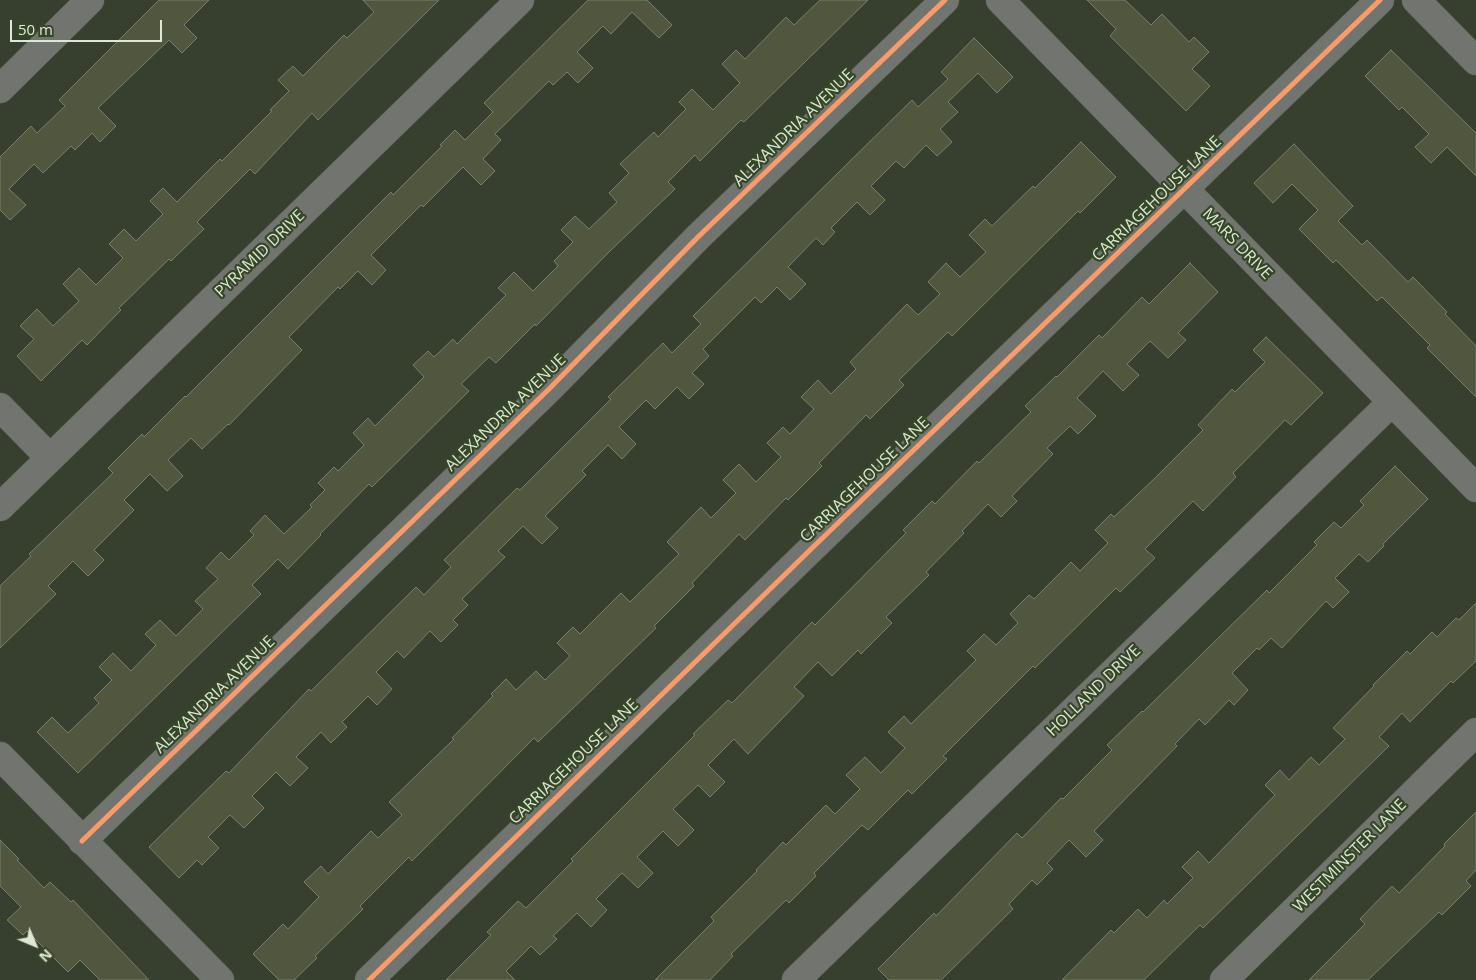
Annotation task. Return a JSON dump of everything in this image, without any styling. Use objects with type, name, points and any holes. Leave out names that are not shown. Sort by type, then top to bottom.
[{"type":"street","points":[[0,89],[90,0]]},
{"type":"street","name":"PYRAMID DRIVE","points":[[0,508],[520,0]]},
{"type":"street","name":"ALEXANDRIA AVENUE","points":[[82,841],[541,396],[699,236],[945,0]]},
{"type":"street","name":"MARS DRIVE","points":[[1000,0],[1476,488]]},
{"type":"street","name":"CARRIAGEHOUSE LANE","points":[[369,980],[801,559],[1380,0]]},
{"type":"street","points":[[1416,0],[1476,61]]},
{"type":"street","name":"HOLLAND DRIVE","points":[[796,980],[1392,402]]},
{"type":"street","points":[[0,407],[50,458]]},
{"type":"street","name":"WESTMINSTER LANE","points":[[1224,980],[1476,732]]},
{"type":"street","points":[[0,756],[220,980]]},
{"type":"building","points":[[159,0],[209,0],[184,25],[197,38],[182,53],[169,40],[98,108],[116,126],[100,142],[92,133],[75,150],[71,146],[43,173],[34,164],[9,189],[26,205],[10,220],[0,210],[0,157],[31,126],[37,133],[65,106],[59,100]]},
{"type":"building","points":[[363,0],[439,0],[318,120],[312,113],[255,174],[250,169],[197,222],[204,229],[171,261],[169,259],[119,308],[121,310],[87,345],[82,340],[41,381],[17,356],[34,339],[20,326],[37,309],[53,326],[79,301],[63,284],[79,268],[96,285],[123,258],[109,244],[124,229],[136,241],[163,214],[150,201],[163,188],[177,202],[220,159],[222,161],[272,111],[270,110],[289,91],[278,80],[293,66],[303,76],[344,35],[347,38],[374,12]]},
{"type":"building","points":[[588,0],[647,0],[672,25],[659,38],[632,12],[611,34],[603,26],[577,52],[593,68],[578,83],[567,72],[553,85],[549,81],[495,134],[501,140],[483,159],[495,171],[481,185],[463,167],[423,207],[421,205],[371,255],[386,270],[372,285],[358,271],[340,289],[338,287],[289,337],[302,350],[229,425],[202,449],[191,438],[168,460],[183,476],[167,491],[150,474],[124,500],[134,510],[94,550],[104,560],[88,576],[73,561],[48,586],[56,594],[0,648],[0,586],[31,556],[29,554],[113,473],[108,468],[142,434],[144,437],[186,397],[391,192],[393,195],[442,146],[440,145],[455,130],[465,140],[493,112],[484,103]]},
{"type":"building","points":[[820,0],[868,0],[744,122],[741,120],[700,161],[695,155],[668,182],[675,189],[536,326],[535,324],[496,363],[489,357],[461,384],[469,391],[372,487],[369,484],[288,569],[278,559],[252,585],[261,594],[78,773],[37,732],[52,717],[68,733],[99,703],[94,698],[112,680],[99,667],[113,653],[131,671],[156,645],[145,634],[160,620],[176,636],[203,609],[195,601],[218,579],[206,568],[221,552],[229,560],[254,535],[250,531],[265,515],[284,534],[312,507],[310,505],[325,490],[318,483],[334,467],[338,471],[364,445],[353,433],[368,418],[375,426],[424,377],[413,365],[428,351],[434,357],[453,339],[457,344],[506,295],[498,288],[514,272],[533,291],[558,266],[554,261],[573,242],[561,230],[575,216],[589,229],[617,202],[609,193],[629,173],[620,164],[654,132],[658,137],[686,109],[679,102],[692,89],[713,110],[740,83],[722,64],[736,50],[745,59],[786,17],[794,25]]},
{"type":"building","points":[[1087,0],[1125,0],[1151,25],[1162,14],[1189,42],[1194,37],[1209,52],[1192,69],[1210,86],[1186,111],[1110,36],[1116,29]]},
{"type":"building","points":[[974,38],[1013,77],[997,93],[978,73],[948,102],[958,112],[940,129],[952,142],[937,156],[926,145],[904,168],[896,161],[871,186],[885,200],[870,215],[857,202],[831,228],[835,232],[823,245],[816,238],[788,267],[806,284],[790,300],[777,287],[761,303],[755,297],[703,349],[709,356],[692,373],[704,384],[689,399],[677,387],[655,409],[646,400],[619,427],[636,444],[622,459],[608,445],[582,471],[586,475],[545,516],[558,528],[542,544],[523,526],[498,551],[505,557],[462,599],[468,605],[453,620],[458,625],[441,642],[430,631],[404,658],[397,651],[376,672],[392,689],[377,705],[368,696],[342,722],[347,727],[331,743],[321,732],[296,757],[308,768],[290,786],[276,772],[252,796],[264,808],[244,828],[230,815],[208,837],[219,848],[202,865],[197,860],[179,878],[149,847],[226,771],[229,773],[309,689],[311,691],[416,587],[424,595],[451,567],[444,560],[517,488],[520,490],[611,399],[608,397],[663,343],[672,353],[701,324],[693,316],[912,100],[918,107],[948,79],[941,72]]},
{"type":"building","points":[[1391,50],[1476,133],[1476,176],[1447,147],[1431,163],[1415,147],[1429,134],[1402,107],[1399,110],[1365,76]]},
{"type":"building","points":[[1081,142],[1116,177],[1080,213],[1078,211],[952,336],[948,332],[899,380],[904,385],[870,419],[866,415],[819,463],[822,466],[788,500],[786,498],[745,540],[739,534],[692,583],[694,586],[654,626],[656,628],[538,742],[534,738],[412,861],[409,857],[360,906],[363,909],[315,956],[317,958],[294,980],[279,980],[253,954],[283,924],[288,929],[319,897],[304,882],[321,866],[328,874],[371,831],[378,838],[402,815],[389,802],[454,739],[452,738],[493,696],[491,694],[506,679],[516,690],[536,671],[545,680],[570,656],[557,643],[573,627],[580,634],[621,593],[630,602],[679,554],[667,542],[701,507],[711,518],[736,493],[723,480],[739,464],[756,482],[781,457],[767,443],[783,427],[790,434],[814,409],[801,397],[818,380],[831,394],[856,369],[850,362],[907,304],[918,315],[940,294],[928,282],[946,263],[960,277],[986,252],[969,235],[985,219],[992,226],[1033,186],[1035,188]]},
{"type":"building","points":[[1294,144],[1353,206],[1338,221],[1362,245],[1367,240],[1408,282],[1413,277],[1447,312],[1445,314],[1476,346],[1476,397],[1427,348],[1430,345],[1382,297],[1377,301],[1336,260],[1333,263],[1299,229],[1318,210],[1292,184],[1273,203],[1254,183]]},
{"type":"building","points":[[1190,263],[1218,292],[1178,333],[1186,340],[1168,358],[1150,341],[1127,364],[1139,375],[1123,391],[1103,371],[1077,398],[1096,416],[1078,434],[1070,426],[1047,448],[1053,454],[1012,496],[1017,501],[1001,517],[988,504],[962,531],[964,533],[926,572],[929,575],[886,617],[892,623],[861,654],[858,650],[832,676],[818,662],[794,687],[804,696],[748,754],[734,739],[708,765],[725,782],[710,797],[698,785],[673,809],[694,830],[678,846],[663,831],[637,857],[653,873],[638,888],[622,873],[596,899],[607,910],[591,927],[577,913],[553,936],[557,939],[540,955],[531,946],[506,971],[515,980],[446,980],[491,935],[487,932],[518,901],[526,908],[573,861],[571,859],[695,735],[693,734],[728,700],[732,703],[812,622],[815,625],[906,533],[903,530],[932,501],[935,504],[977,461],[979,463],[1031,412],[1025,406],[1056,376],[1099,335],[1102,338],[1142,297],[1149,304]]},
{"type":"building","points":[[1266,337],[1323,393],[1291,425],[1285,420],[1233,473],[1236,477],[1203,511],[1193,501],[1145,549],[1155,558],[1120,592],[1116,588],[1035,668],[1033,666],[943,756],[947,759],[912,794],[908,790],[868,830],[862,825],[814,873],[816,876],[789,903],[786,900],[731,954],[733,956],[710,980],[655,980],[714,921],[711,917],[783,842],[786,845],[826,805],[835,814],[860,789],[846,775],[865,757],[881,773],[905,748],[888,732],[904,716],[911,724],[976,660],[967,651],[984,634],[996,645],[1018,623],[1010,614],[1029,595],[1034,599],[1071,562],[1080,571],[1108,543],[1095,530],[1111,514],[1114,517],[1156,477],[1203,430],[1198,425],[1232,389],[1235,392],[1265,362],[1253,350]]},
{"type":"building","points":[[1395,466],[1428,499],[1383,544],[1384,546],[1368,562],[1359,554],[1335,578],[1349,592],[1333,608],[1326,601],[1282,648],[1271,638],[1259,650],[1257,648],[1232,673],[1248,690],[1234,705],[1229,700],[1205,725],[1199,719],[1175,744],[1177,746],[1094,831],[1103,840],[1086,857],[1069,840],[1047,863],[1053,869],[1037,885],[1032,880],[1009,904],[1013,909],[941,980],[889,980],[878,969],[934,913],[936,916],[1017,833],[1022,838],[1061,798],[1063,799],[1112,750],[1107,745],[1267,590],[1269,593],[1317,545],[1314,542],[1334,522],[1341,528],[1364,505],[1360,501]]},
{"type":"building","points":[[1476,603],[1476,661],[1453,683],[1451,681],[1410,722],[1402,713],[1379,737],[1389,746],[1203,928],[1200,925],[1144,980],[1062,980],[1111,930],[1114,933],[1138,909],[1147,918],[1164,900],[1167,904],[1193,878],[1182,867],[1198,851],[1209,863],[1275,795],[1265,785],[1280,770],[1289,780],[1311,757],[1319,765],[1345,739],[1333,728],[1373,685],[1407,651],[1410,654],[1432,632],[1437,637],[1456,618],[1459,620]]},
{"type":"building","points":[[1476,812],[1476,870],[1466,881],[1471,886],[1442,915],[1439,912],[1368,980],[1309,980],[1365,924],[1360,919],[1392,886],[1399,893]]},
{"type":"building","points":[[0,840],[44,888],[50,882],[71,902],[73,900],[149,980],[100,980],[80,960],[68,972],[27,931],[23,935],[7,920],[21,907],[0,886]]},
{"type":"cycle path","points":[[82,841],[549,389],[699,236],[945,0]]},
{"type":"cycle path","points":[[369,980],[808,552],[1380,0]]}]
